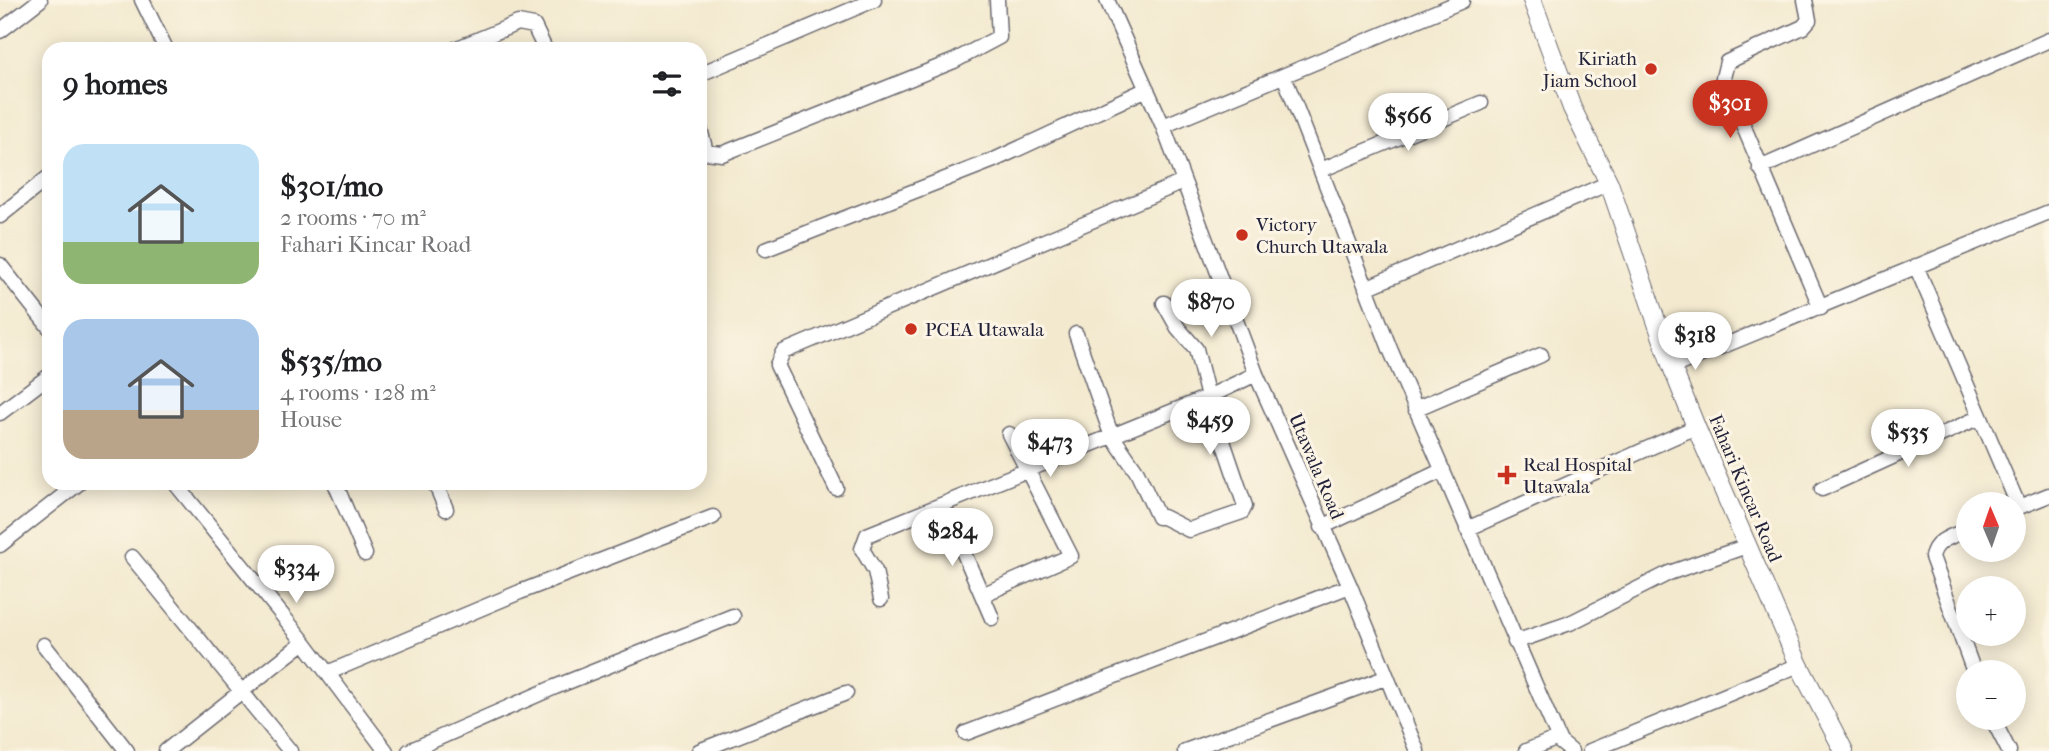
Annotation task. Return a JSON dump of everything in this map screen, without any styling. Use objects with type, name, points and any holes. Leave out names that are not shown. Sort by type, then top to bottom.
[{"type":"street","points":[[0,31],[40,0]]},
{"type":"street","points":[[142,0],[163,42]]},
{"type":"street","points":[[707,71],[874,0]]},
{"type":"street","points":[[707,152],[722,154],[954,61],[999,37],[997,0]]},
{"type":"street","name":"Fahari Kincar Road","points":[[1532,0],[1572,108],[1609,183],[1672,367],[1696,427],[1800,665],[1844,751]]},
{"type":"street","points":[[1805,0],[1809,20],[1803,27],[1727,62],[1723,78],[1821,308]]},
{"type":"street","name":"Utawala Road","points":[[1111,1],[1163,126],[1256,374],[1350,586],[1385,678],[1417,751]]},
{"type":"street","points":[[1163,126],[1462,1]]},
{"type":"street","points":[[473,42],[518,23],[527,23],[534,26],[542,42]]},
{"type":"street","points":[[1760,168],[2049,40]]},
{"type":"street","points":[[1284,76],[1415,408],[1558,738],[1571,751]]},
{"type":"street","points":[[766,249],[994,160],[1147,89]]},
{"type":"street","points":[[1321,170],[1481,103]]},
{"type":"street","points":[[836,488],[777,365],[783,352],[1183,182]]},
{"type":"street","points":[[0,216],[42,183]]},
{"type":"street","points":[[1366,288],[1609,183]]},
{"type":"street","points":[[1672,367],[2049,212]]},
{"type":"street","points":[[0,265],[42,318]]},
{"type":"street","points":[[1916,266],[2011,492]]},
{"type":"street","points":[[1076,334],[1111,435],[1137,472],[1158,517],[1189,530],[1242,512],[1245,506],[1208,397],[1196,349],[1178,328],[1164,303]]},
{"type":"street","points":[[1415,408],[1541,355]]},
{"type":"street","points":[[881,599],[875,570],[862,542],[867,536],[1208,397],[1256,374]]},
{"type":"street","points":[[0,414],[42,381]]},
{"type":"street","points":[[1822,489],[1980,416]]},
{"type":"street","points":[[1467,529],[1696,427]]},
{"type":"street","points":[[982,595],[1071,556],[1050,509],[1025,470],[1009,434]]},
{"type":"street","points":[[1322,527],[1443,470]]},
{"type":"street","points":[[0,545],[70,490]]},
{"type":"street","points":[[181,490],[304,642],[386,751]]},
{"type":"street","points":[[338,490],[365,554]]},
{"type":"street","points":[[438,490],[446,509]]},
{"type":"street","points":[[2026,504],[2049,495]]},
{"type":"street","points":[[943,505],[992,618]]},
{"type":"street","points":[[327,673],[520,592],[713,517]]},
{"type":"street","points":[[1956,535],[1933,548],[1932,557],[1969,660]]},
{"type":"street","points":[[1516,642],[1570,623],[1669,573],[1747,546]]},
{"type":"street","points":[[132,557],[289,751]]},
{"type":"street","points":[[965,733],[1350,586]]},
{"type":"street","points":[[409,751],[555,687],[733,616]]},
{"type":"street","points":[[166,751],[304,642]]},
{"type":"street","points":[[44,645],[127,751]]},
{"type":"street","points":[[1590,751],[1800,665]]},
{"type":"street","points":[[1185,751],[1385,678]]},
{"type":"street","points":[[699,751],[846,693]]},
{"type":"street","points":[[1998,730],[2009,751]]},
{"type":"street","points":[[1527,751],[1558,738]]},
{"type":"place","name":"Kiriath Jiam School","points":[[1651,69]]},
{"type":"place","name":"Victory Church Utawala","points":[[1242,235]]},
{"type":"place","name":"PCEA Utawala","points":[[911,329]]},
{"type":"place","name":"Real Hospital Utawala","points":[[1507,475]]}]
